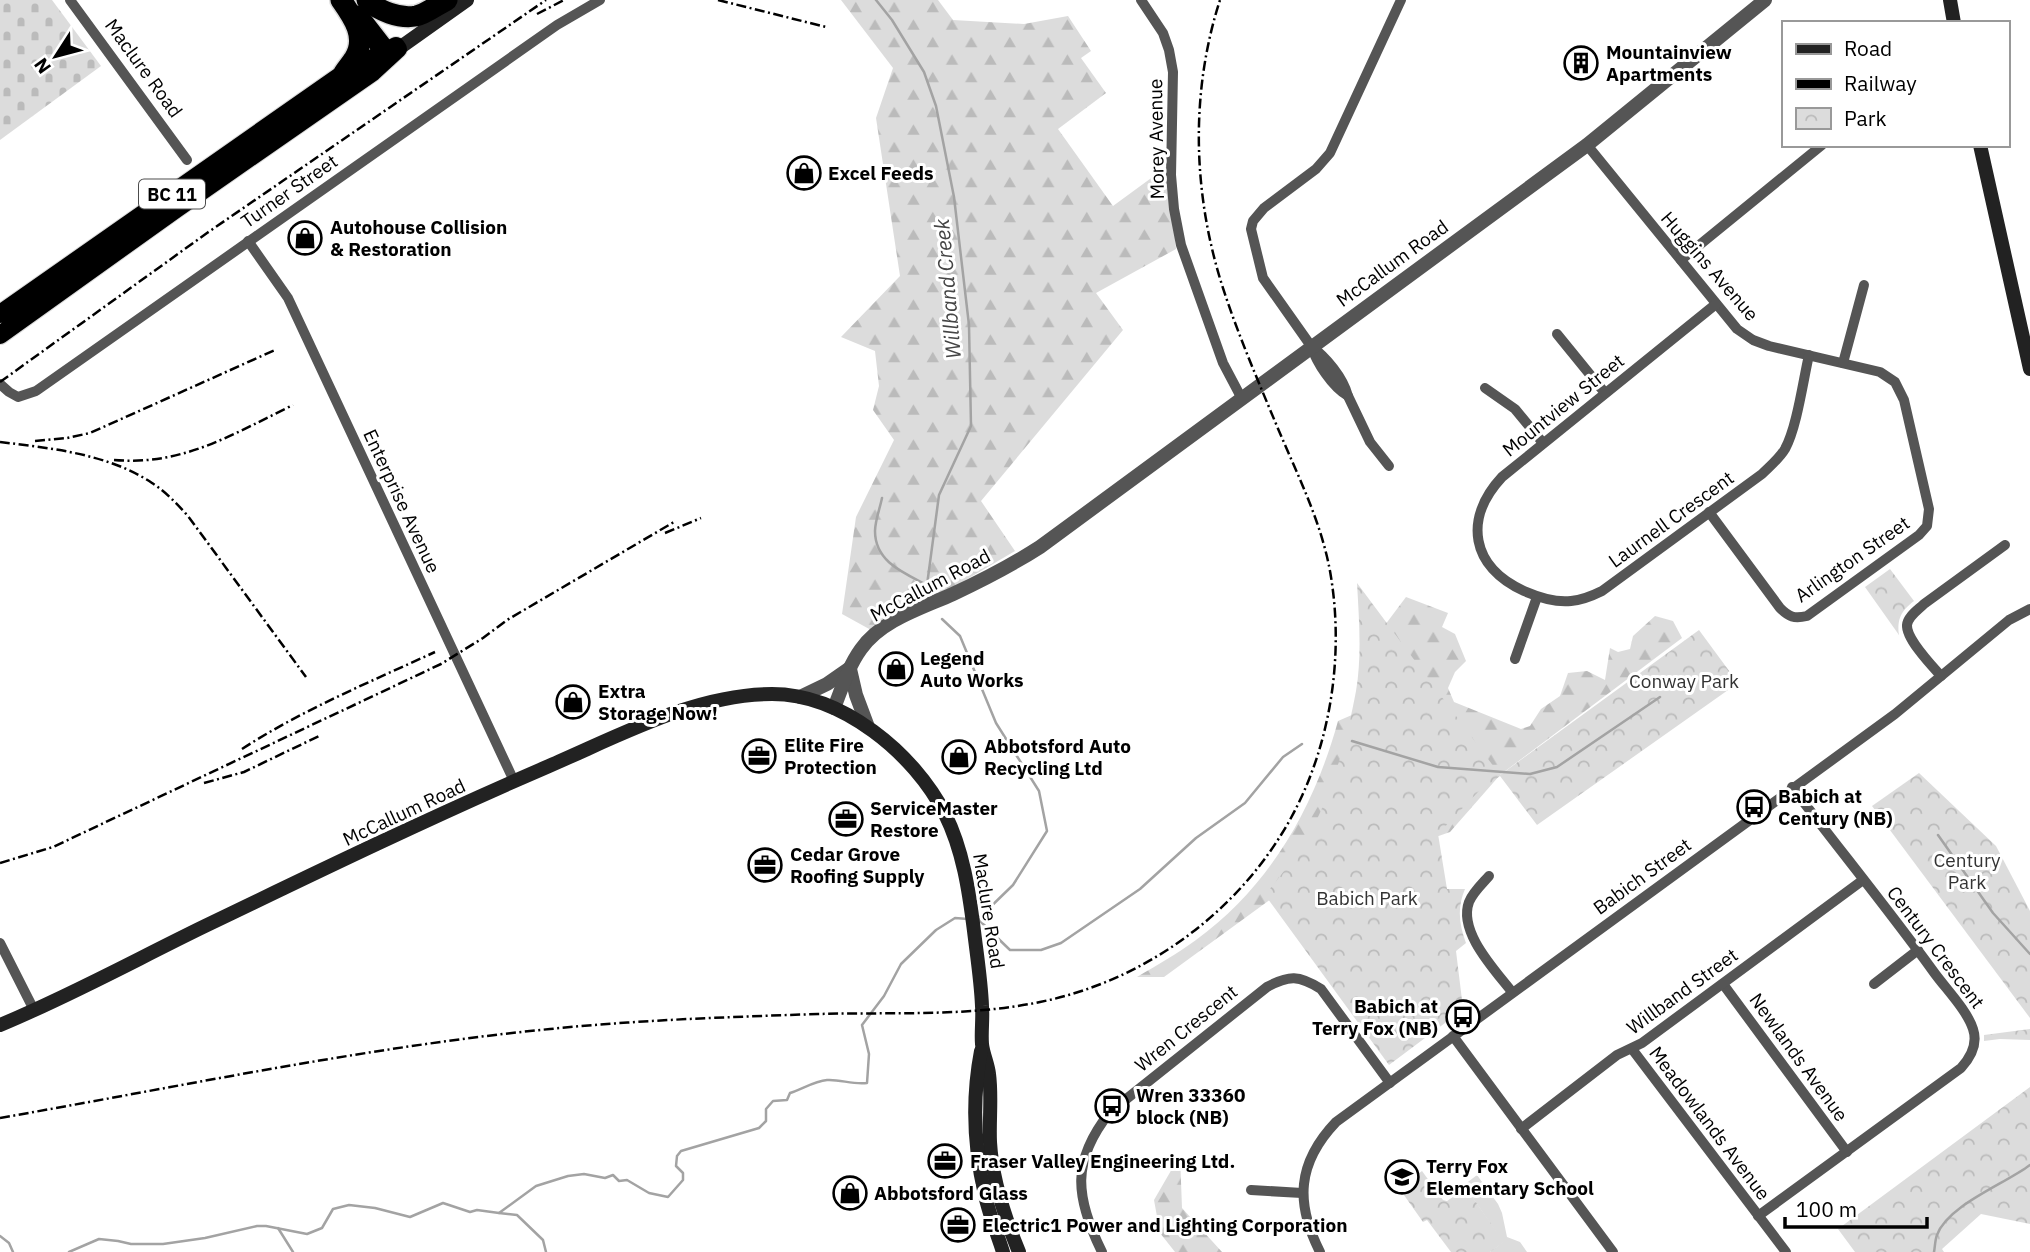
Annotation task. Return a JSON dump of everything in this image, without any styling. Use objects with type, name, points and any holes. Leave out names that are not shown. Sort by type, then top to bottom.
[{"type":"highway","points":[[341,0],[360,34],[358,51],[344,73]]},
{"type":"highway","points":[[347,0],[396,49]]},
{"type":"highway","points":[[365,0],[396,49]]},
{"type":"highway","points":[[365,0],[394,15],[413,17],[447,0]]},
{"type":"highway","name":"BC 11","points":[[0,314],[344,73],[396,49]]},
{"type":"highway","name":"BC 11","points":[[0,335],[373,72],[396,49]]},
{"type":"highway","points":[[0,343],[32,314]]},
{"type":"main road","points":[[396,49],[467,0]]},
{"type":"main road","points":[[1950,0],[1954,21]]},
{"type":"main road","points":[[1980,147],[2030,369]]},
{"type":"main road","name":"McCallum Road","points":[[0,1025],[514,781],[699,704],[742,696],[773,694],[800,696],[834,709]]},
{"type":"main road","name":"Maclure Road","points":[[834,709],[868,727],[910,765],[934,795],[959,845],[970,896],[983,1009],[982,1046],[976,1076],[976,1149],[985,1196],[1003,1252]]},
{"type":"main road","name":"Maclure Road","points":[[982,1046],[990,1075],[990,1146],[999,1191],[1018,1252]]},
{"type":"street","name":"Maclure Road","points":[[70,0],[187,160]]},
{"type":"street","name":"Turner Street","points":[[0,384],[18,397],[36,391],[557,25],[600,0]]},
{"type":"street","name":"Morey Avenue","points":[[1141,0],[1163,33],[1173,72],[1171,175],[1181,245],[1223,363],[1242,399]]},
{"type":"street","points":[[1389,466],[1370,442],[1348,396],[1340,392],[1315,358],[1311,346],[1263,278],[1251,225],[1264,208],[1326,160],[1402,0]]},
{"type":"street","name":"McCallum Road","points":[[834,709],[850,668],[875,633],[1040,547],[1587,145],[1765,0]]},
{"type":"street","name":"Huggins Avenue","points":[[1587,145],[1737,328],[1753,340],[1769,346],[1880,372],[1895,382],[1904,400],[1929,509],[1927,526]]},
{"type":"street","points":[[1681,260],[1820,147]]},
{"type":"street","name":"Enterprise Avenue","points":[[248,241],[288,298],[514,781]]},
{"type":"street","points":[[1843,363],[1864,285]]},
{"type":"street","name":"Mountview Street","points":[[1485,559],[1479,541],[1478,524],[1481,506],[1489,491],[1543,443],[1716,304]]},
{"type":"street","points":[[1557,334],[1605,393]]},
{"type":"street","name":"Laurnell Crescent","points":[[1485,559],[1496,574],[1511,585],[1537,597],[1569,602],[1602,591],[1762,474],[1784,449],[1791,434],[1809,355]]},
{"type":"street","points":[[1485,388],[1515,409],[1543,443]]},
{"type":"street","name":"Arlington Street","points":[[1709,512],[1780,608],[1796,619],[1815,611],[1919,535],[1927,526]]},
{"type":"street","points":[[1941,676],[1912,639],[1907,624],[1913,613],[1924,604],[2005,545]]},
{"type":"street","points":[[1515,659],[1537,597]]},
{"type":"street","name":"Babich Street","points":[[1320,1252],[1304,1213],[1302,1193],[1312,1154],[1322,1137],[1336,1122],[1895,714],[2009,620],[2030,609]]},
{"type":"street","points":[[800,696],[827,684],[850,668],[856,695],[868,727]]},
{"type":"street","name":"Century Crescent","points":[[1758,1216],[1961,1068],[1975,1041],[1971,1025],[1918,950],[1792,787]]},
{"type":"street","points":[[1489,876],[1470,900],[1467,911],[1468,925],[1473,939],[1512,992]]},
{"type":"street","name":"Willband Street","points":[[1521,1129],[1617,1055],[1632,1049],[1863,880]]},
{"type":"street","points":[[0,943],[34,1010]]},
{"type":"street","points":[[1874,984],[1918,950]]},
{"type":"street","name":"Wren Crescent","points":[[1102,1252],[1083,1203],[1081,1175],[1085,1153],[1095,1131],[1110,1112],[1266,987],[1294,978],[1308,981],[1321,989],[1390,1083]]},
{"type":"street","name":"Newlands Avenue","points":[[1723,984],[1847,1152]]},
{"type":"street","points":[[1453,1036],[1613,1252]]},
{"type":"street","name":"Meadowlands Avenue","points":[[1632,1049],[1786,1252]]},
{"type":"street","points":[[1251,1190],[1302,1193]]},
{"type":"green space","points":[[0,0],[52,0],[101,66],[0,140]]},
{"type":"green space","points":[[841,0],[938,0],[953,20],[1024,24],[1068,16],[1091,51],[1081,58],[1106,93],[1058,129],[1113,206],[1169,165],[1176,249],[1096,293],[1123,330],[981,501],[1015,551],[952,588],[871,630],[842,614],[856,517],[894,440],[873,410],[879,386],[875,351],[841,337],[900,276],[876,118],[893,68]]},
{"type":"green space","points":[[1890,569],[1914,601],[1901,616],[1899,635],[1865,587]]},
{"type":"green space","name":"Babich Park","points":[[1357,583],[1500,775],[1699,630],[1738,683],[1537,825],[1500,776],[1478,792],[1438,834],[1447,889],[1465,889],[1460,916],[1466,943],[1456,951],[1462,1000],[1470,1011],[1465,1015],[1461,1011],[1389,1065],[1265,895],[1312,829],[1339,762],[1358,678],[1360,637]]},
{"type":"green space","points":[[1406,597],[1448,613],[1442,627],[1455,634],[1466,661],[1455,672],[1448,688],[1454,702],[1521,729],[1530,726],[1541,709],[1560,696],[1568,673],[1587,671],[1605,680],[1610,648],[1618,652],[1630,649],[1633,636],[1655,616],[1673,621],[1682,638],[1500,775],[1450,832],[1282,891],[1164,977],[1137,977],[1189,945],[1222,919],[1267,870],[1302,814],[1328,753],[1338,721],[1368,708],[1379,633]]},
{"type":"green space","name":"Century Park","points":[[1919,773],[1996,846],[2030,911],[2030,1018],[1872,806]]},
{"type":"green space","points":[[2030,1029],[2030,1040],[1984,1041],[1984,1035]]},
{"type":"green space","points":[[2030,1087],[2030,1224],[1981,1214],[1942,1249],[1944,1252],[1855,1252],[1838,1229]]},
{"type":"green space","points":[[1180,1155],[1182,1208],[1222,1252],[1175,1252],[1160,1233],[1154,1200]]},
{"type":"green space","points":[[1422,1171],[1443,1200],[1447,1201],[1466,1188],[1504,1242],[1490,1252],[1451,1252],[1427,1220],[1423,1222],[1399,1188]]},
{"type":"green space","points":[[1477,1175],[1498,1204],[1507,1237],[1520,1242],[1527,1252],[1490,1252],[1503,1242],[1464,1185]]},
{"type":"waterway","name":"Willband Creek","points":[[876,0],[892,20],[924,72],[936,106],[954,197],[969,325],[971,426],[939,495],[927,585],[892,565],[880,551],[875,531],[882,498]]},
{"type":"waterway","name":"Willband Creek","points":[[942,619],[960,636],[996,723],[1039,791],[1047,831],[1013,885],[978,919]]},
{"type":"waterway","points":[[1352,741],[1438,767],[1530,774],[1557,767],[1660,697]]},
{"type":"waterway","points":[[979,920],[1010,950],[1041,950],[1061,943],[1140,889],[1196,838],[1245,803],[1283,757],[1302,744]]},
{"type":"waterway","points":[[1938,835],[1993,913],[2030,954]]},
{"type":"waterway","name":"Willband Creek","points":[[69,1252],[99,1239],[131,1244],[163,1244],[257,1226],[307,1234],[322,1228],[333,1209],[349,1205],[410,1217],[443,1203],[470,1212],[477,1210],[499,1213],[536,1186],[584,1174],[605,1178],[613,1175],[619,1181],[627,1180],[649,1193],[668,1197],[683,1180],[683,1173],[676,1166],[677,1156],[681,1151],[759,1128],[766,1121],[766,1109],[773,1101],[787,1100],[790,1093],[813,1083],[832,1080],[867,1083],[869,1054],[862,1025],[884,996],[901,964],[936,930],[955,918],[968,919]]},
{"type":"waterway","points":[[1934,1252],[1937,1235],[1953,1214],[2030,1165]]},
{"type":"waterway","points":[[499,1213],[517,1215],[543,1240],[546,1252]]},
{"type":"waterway","points":[[278,1228],[293,1252]]},
{"type":"waterway","name":"Willband Creek","points":[[0,1236],[9,1243],[13,1252]]},
{"type":"railway","points":[[0,382],[207,233],[546,0]]},
{"type":"railway","points":[[537,14],[564,0]]},
{"type":"railway","points":[[718,0],[826,27]]},
{"type":"railway","points":[[0,1118],[343,1057],[550,1029],[684,1019],[957,1012],[1013,1007],[1077,993],[1112,979],[1146,963],[1208,920],[1259,866],[1297,806],[1311,775],[1329,710],[1336,643],[1331,577],[1322,539],[1310,503],[1235,322],[1212,250],[1205,215],[1199,143],[1200,107],[1210,35],[1220,0]]},
{"type":"railway","points":[[35,441],[90,433],[275,350]]},
{"type":"railway","points":[[114,460],[139,461],[185,453],[228,437],[293,405]]},
{"type":"railway","points":[[0,442],[59,450],[98,459],[135,473],[157,487],[188,516],[306,677]]},
{"type":"railway","points":[[665,533],[701,518]]},
{"type":"railway","points":[[0,863],[53,847],[441,664],[507,620],[674,522]]},
{"type":"railway","points":[[242,749],[312,709],[435,652]]},
{"type":"railway","points":[[204,783],[244,772],[319,736]]},
{"type":"place","name":"Mountainview Apartments","points":[[1581,63]]},
{"type":"place","name":"Excel Feeds","points":[[804,173]]},
{"type":"place","name":"Autohouse Collision & Restoration","points":[[305,238]]},
{"type":"place","name":"Legend Auto Works","points":[[896,669]]},
{"type":"place","name":"Extra Storage Now!","points":[[573,702]]},
{"type":"place","name":"Elite Fire Protection","points":[[759,756]]},
{"type":"place","name":"Abbotsford Auto Recycling Ltd","points":[[959,757]]},
{"type":"place","name":"Babich at Century (NB)","points":[[1754,807]]},
{"type":"place","name":"ServiceMaster Restore","points":[[846,819]]},
{"type":"place","name":"Cedar Grove Roofing Supply","points":[[765,865]]},
{"type":"place","name":"Babich at Terry Fox (NB)","points":[[1463,1017]]},
{"type":"place","name":"Wren 33360 block (NB)","points":[[1112,1106]]},
{"type":"place","name":"Fraser Valley Engineering Ltd.","points":[[945,1161]]},
{"type":"place","name":"Terry Fox Elementary School","points":[[1402,1177]]},
{"type":"place","name":"Abbotsford Glass","points":[[850,1193]]},
{"type":"place","name":"Electric1 Power and Lighting Corporation","points":[[958,1225]]},
{"type":"park label","name":"Conway Park","points":[[1684,681]]}]
